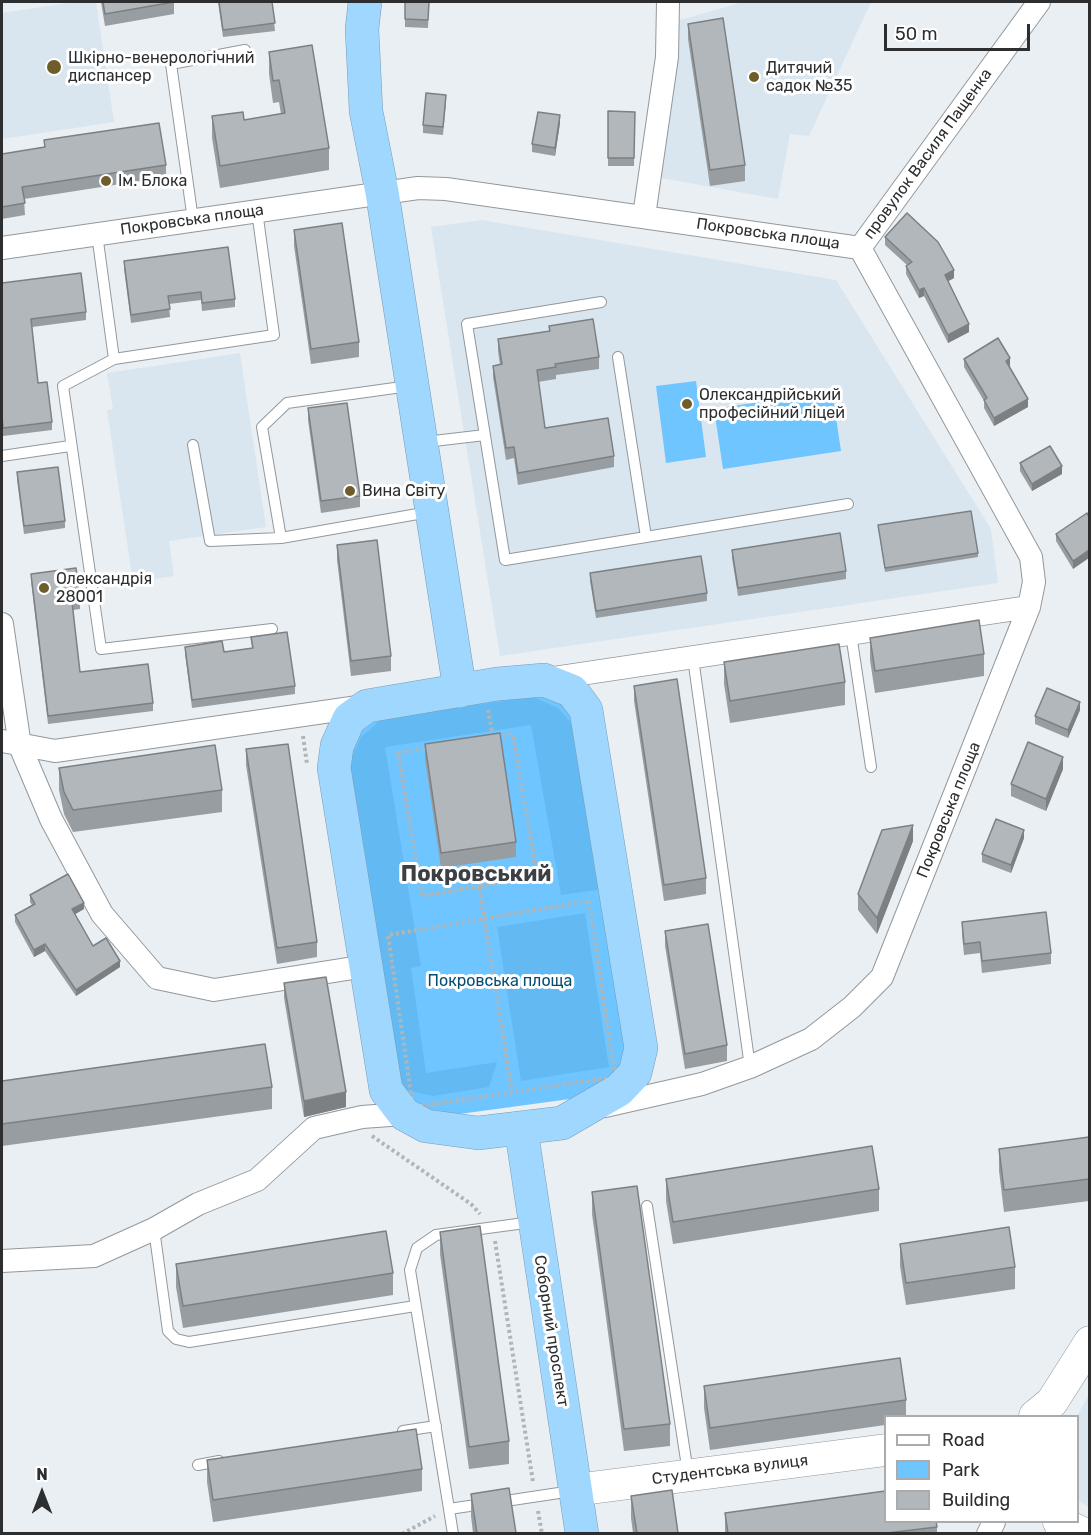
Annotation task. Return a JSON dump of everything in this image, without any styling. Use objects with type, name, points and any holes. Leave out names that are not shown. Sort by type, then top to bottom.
[{"type":"highway","points":[[365,2],[362,29],[366,111],[382,192],[432,512],[474,698]]},
{"type":"highway","name":"Покровська площа","points":[[544,680],[572,691],[586,710],[642,1048],[635,1073],[619,1090],[592,1108],[562,1123],[478,1133],[426,1126],[404,1114],[386,1090],[334,768],[337,746],[349,719],[367,706],[474,698],[544,680]]},
{"type":"highway","name":"Соборний проспект","points":[[521,1128],[582,1533]]},
{"type":"street","points":[[644,216],[667,57],[668,2]]},
{"type":"street","name":"провулок Василя Пащенка","points":[[860,248],[1039,2]]},
{"type":"street","name":"Покровська площа","points":[[2,249],[382,192],[446,189],[860,248],[1030,557],[1034,582],[1029,607],[882,977],[852,1007],[811,1039],[750,1067],[702,1083],[592,1108]]},
{"type":"street","name":"Покровська площа","points":[[544,680],[1029,607]]},
{"type":"street","points":[[2,624],[11,744],[102,914],[157,978],[214,990],[366,966]]},
{"type":"street","name":"Покровська площа","points":[[11,744],[55,751],[367,706]]},
{"type":"street","points":[[2,1261],[94,1256],[154,1229],[198,1204],[257,1180],[314,1128],[362,1117],[404,1114]]},
{"type":"street","points":[[1036,1415],[1052,1402],[1089,1342]]},
{"type":"street","name":"Студентська вулиця","points":[[575,1490],[884,1450]]},
{"type":"street","points":[[1063,1523],[1084,1533]]},
{"type":"lane","points":[[193,220],[171,64],[245,50]]},
{"type":"lane","points":[[257,211],[274,335],[114,359],[63,386],[70,446],[102,649],[272,628]]},
{"type":"lane","points":[[97,234],[114,359]]},
{"type":"lane","points":[[601,302],[467,324],[505,560],[848,504]]},
{"type":"lane","points":[[618,357],[646,537]]},
{"type":"lane","points":[[281,538],[262,427],[287,403],[412,386]]},
{"type":"lane","points":[[421,443],[485,435]]},
{"type":"lane","points":[[193,445],[210,542],[281,538],[432,512]]},
{"type":"lane","points":[[2,456],[70,446]]},
{"type":"lane","points":[[851,634],[871,766]]},
{"type":"lane","points":[[693,658],[750,1067]]},
{"type":"lane","points":[[647,1206],[688,1476]]},
{"type":"lane","points":[[453,1533],[410,1270],[417,1248],[436,1235],[535,1221]]},
{"type":"lane","points":[[154,1229],[168,1331],[176,1340],[189,1342],[416,1306]]},
{"type":"lane","points":[[390,1433],[436,1426]]},
{"type":"lane","points":[[198,1465],[232,1459]]},
{"type":"lane","points":[[449,1509],[575,1490]]},
{"type":"path","points":[[474,698],[493,737]]},
{"type":"path","points":[[440,746],[398,753],[422,896],[537,877],[513,734],[482,739]]},
{"type":"path","points":[[479,886],[512,1092]]},
{"type":"path","points":[[589,901],[615,1077],[512,1092],[413,1107],[388,935],[589,901]]},
{"type":"path","points":[[402,1533],[449,1509]]},
{"type":"shaded area","name":"Шкірно-венерологічний диспансер","points":[[75,2],[96,2],[114,122],[2,139],[2,13]]},
{"type":"shaded area","name":"Дитячий садок №35","points":[[743,2],[871,2],[809,136],[790,134],[778,199],[661,178],[677,21]]},
{"type":"shaded area","name":"Олександрійський професійний ліцей","points":[[482,220],[836,280],[991,529],[998,583],[500,656],[431,227]]},
{"type":"shaded area","points":[[240,353],[266,527],[169,541],[174,576],[133,582],[107,410],[113,409],[107,373]]},
{"type":"shaded area","points":[[533,697],[558,708],[574,726],[604,889],[561,895],[531,725],[385,747],[421,966],[411,968],[426,1073],[497,1062],[489,1087],[433,1096],[405,1090],[396,1076],[346,770],[361,737],[383,718]]},
{"type":"shaded area","points":[[585,913],[609,1067],[521,1081],[497,927]]},
{"type":"shaded area","points":[[1089,1394],[1089,1507],[1079,1502],[1078,1415]]},
{"type":"green space","points":[[696,381],[706,457],[666,463],[656,386]]},
{"type":"green space","points":[[832,391],[841,451],[723,469],[714,409]]},
{"type":"green space","name":"Покровська площа","points":[[535,689],[563,704],[580,726],[634,1046],[617,1080],[592,1096],[430,1118],[407,1107],[344,768],[354,736],[377,713]]},
{"type":"building","points":[[103,2],[174,2],[105,14]]},
{"type":"building","points":[[219,2],[272,2],[275,23],[223,30]]},
{"type":"building","points":[[405,2],[429,2],[428,20],[405,19]]},
{"type":"building","points":[[723,18],[745,165],[710,170],[688,24]]},
{"type":"building","points":[[312,45],[329,148],[220,166],[212,116],[243,112],[244,120],[285,113],[279,80],[273,81],[269,52]]},
{"type":"building","points":[[426,93],[446,95],[443,127],[423,125]]},
{"type":"building","points":[[608,111],[635,112],[634,158],[608,158]]},
{"type":"building","points":[[538,112],[560,115],[555,148],[532,144]]},
{"type":"building","points":[[159,123],[166,165],[22,187],[25,203],[2,207],[2,154],[45,147],[44,140]]},
{"type":"building","points":[[907,213],[938,242],[954,270],[945,275],[969,324],[948,335],[924,288],[919,290],[906,266],[912,262],[885,237]]},
{"type":"building","points":[[342,223],[359,342],[311,349],[294,230]]},
{"type":"building","points":[[228,247],[235,299],[202,303],[201,292],[168,296],[170,309],[131,315],[124,261]]},
{"type":"building","points":[[81,273],[86,312],[31,319],[38,383],[47,382],[52,422],[3,428],[2,283]]},
{"type":"building","points":[[593,319],[599,357],[555,364],[556,367],[537,370],[545,428],[608,418],[614,456],[518,473],[514,447],[506,448],[493,366],[502,364],[498,339],[550,331],[549,326]]},
{"type":"building","points":[[998,338],[1010,358],[1006,361],[1028,399],[994,418],[984,400],[987,398],[964,359]]},
{"type":"building","points":[[347,403],[360,496],[321,501],[308,408]]},
{"type":"building","points":[[1050,446],[1062,466],[1032,484],[1020,463]]},
{"type":"building","points":[[58,467],[65,521],[24,526],[17,472]]},
{"type":"building","points":[[971,511],[978,553],[885,568],[878,525]]},
{"type":"building","points":[[1087,513],[1089,550],[1073,561],[1056,534]]},
{"type":"building","points":[[840,533],[846,571],[738,588],[732,550]]},
{"type":"building","points":[[377,540],[391,656],[351,661],[337,545]]},
{"type":"building","points":[[701,556],[707,593],[596,611],[590,573]]},
{"type":"building","points":[[76,568],[80,601],[72,602],[80,672],[148,664],[153,703],[48,716],[31,574]]},
{"type":"building","points":[[979,620],[984,654],[875,671],[870,638]]},
{"type":"building","points":[[287,632],[295,686],[192,700],[185,647],[222,641],[224,652],[253,648],[251,637]]},
{"type":"building","points":[[839,644],[845,682],[730,701],[724,662]]},
{"type":"building","points":[[677,679],[706,878],[664,885],[634,686]]},
{"type":"building","points":[[1047,688],[1080,702],[1068,730],[1035,716]]},
{"type":"building","points":[[500,733],[516,842],[441,853],[425,744]]},
{"type":"building","points":[[1028,742],[1063,757],[1046,799],[1011,784]]},
{"type":"building","points":[[288,744],[317,942],[277,948],[246,749]]},
{"type":"building","points":[[215,745],[222,790],[73,810],[64,792],[59,768]]},
{"type":"building","points":[[996,819],[1024,830],[1011,865],[982,854]]},
{"type":"building","points":[[913,825],[877,918],[858,894],[882,830]]},
{"type":"building","points":[[68,874],[84,903],[72,909],[93,946],[106,938],[120,961],[76,990],[45,944],[34,950],[15,915],[35,904],[30,895]]},
{"type":"building","points":[[1046,912],[1051,953],[982,961],[980,942],[964,944],[962,922]]},
{"type":"building","points":[[708,924],[727,1045],[685,1054],[665,931]]},
{"type":"building","points":[[326,977],[346,1092],[304,1101],[284,983]]},
{"type":"building","points":[[265,1044],[272,1087],[2,1124],[2,1081]]},
{"type":"building","points":[[1089,1137],[1089,1179],[1004,1190],[999,1149]]},
{"type":"building","points":[[872,1146],[879,1189],[673,1222],[666,1179]]},
{"type":"building","points":[[637,1186],[670,1424],[624,1429],[592,1192]]},
{"type":"building","points":[[480,1226],[509,1441],[469,1447],[440,1232]]},
{"type":"building","points":[[1009,1227],[1015,1267],[906,1283],[900,1244]]},
{"type":"building","points":[[386,1231],[393,1273],[183,1306],[176,1264]]},
{"type":"building","points":[[900,1358],[906,1400],[710,1428],[704,1386]]},
{"type":"building","points":[[416,1429],[422,1469],[213,1500],[207,1460]]},
{"type":"building","points":[[509,1488],[516,1533],[477,1533],[471,1494]]},
{"type":"building","points":[[672,1490],[678,1533],[637,1533],[631,1496]]},
{"type":"building","points":[[884,1491],[884,1523],[936,1523],[937,1527],[887,1533],[728,1533],[725,1513]]},
{"type":"place","name":"Шкірно-венерологічний диспансер","points":[[54,67]]},
{"type":"place","name":"Дитячий садок №35","points":[[754,77]]},
{"type":"place","name":"Ім. Блока","points":[[106,181]]},
{"type":"place","name":"Олександрійський професійний ліцей","points":[[687,404]]},
{"type":"place","name":"Вина Світу","points":[[350,491]]},
{"type":"place","name":"Олександрія 28001","points":[[44,588]]},
{"type":"district","name":"Покровський","points":[[476,875]]}]
